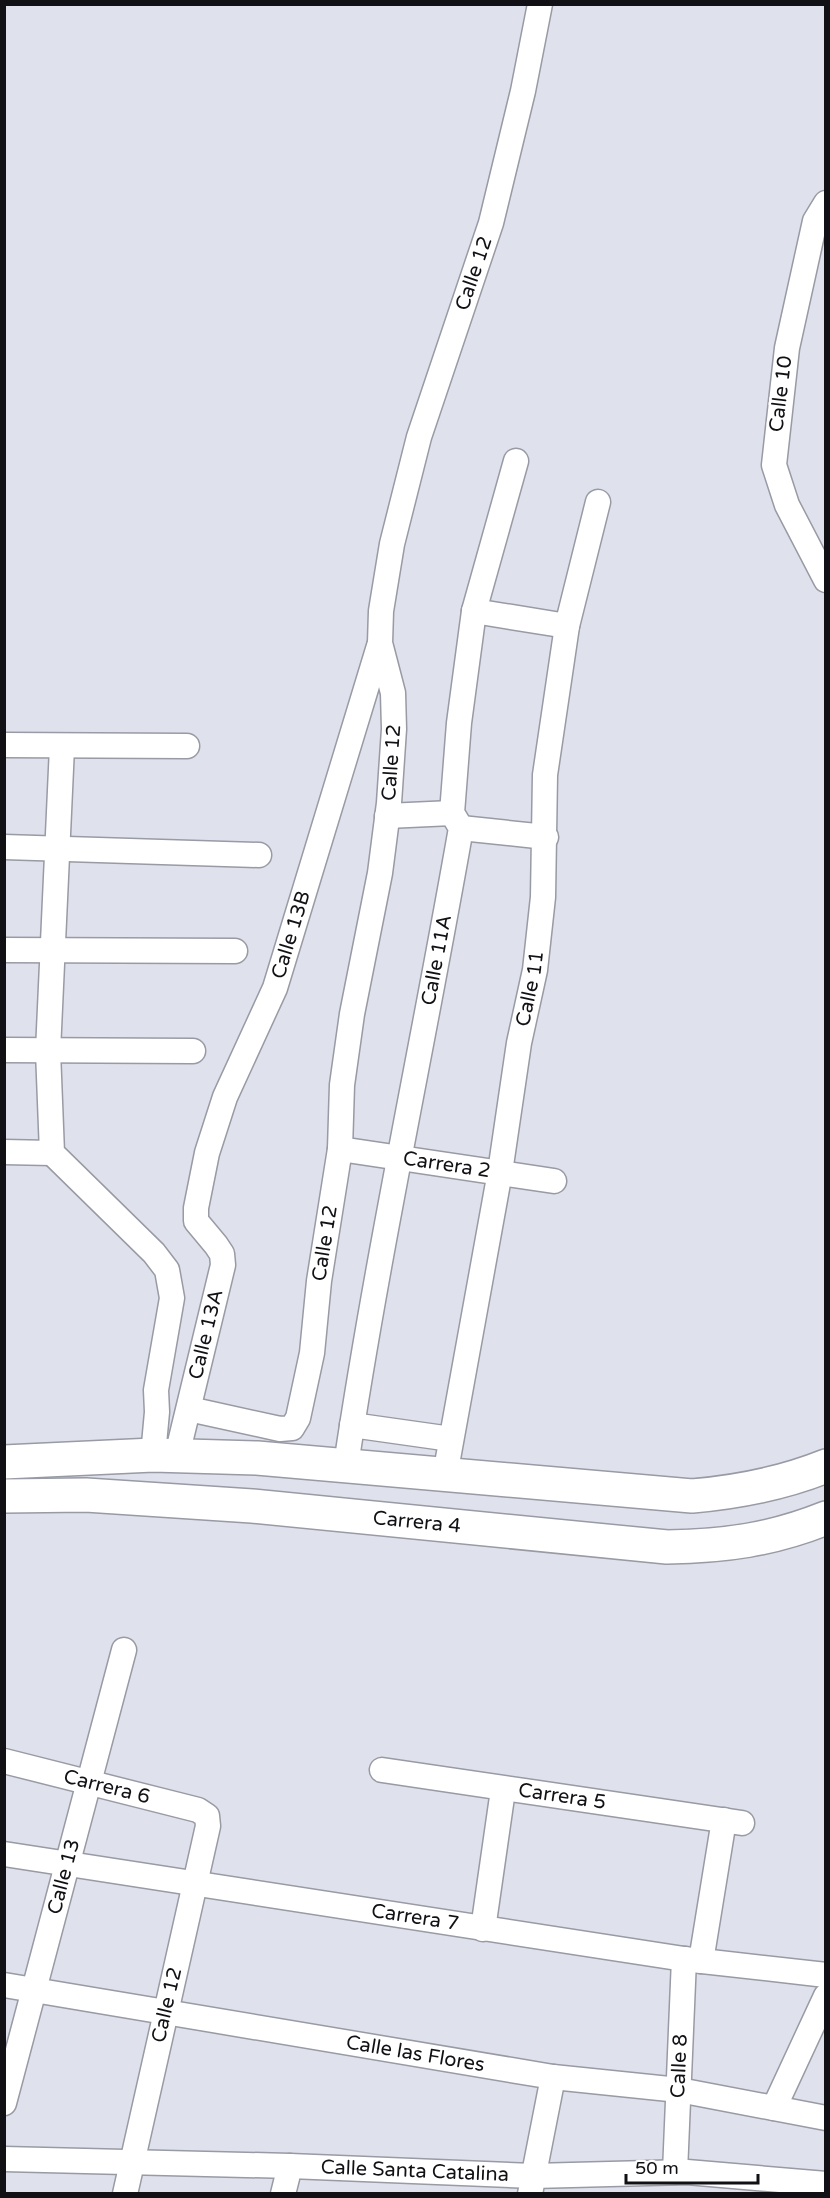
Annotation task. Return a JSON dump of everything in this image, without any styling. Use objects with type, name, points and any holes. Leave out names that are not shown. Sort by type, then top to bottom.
[{"type":"highway","points":[[4,1461],[157,1455],[346,1465],[581,1488],[692,1496],[735,1493],[767,1486],[825,1466]]},
{"type":"highway","points":[[576,1538],[581,1488]]},
{"type":"highway","name":"Carrera 4","points":[[4,1496],[86,1495],[172,1500],[341,1513],[667,1547],[721,1546],[761,1539],[825,1518]]},
{"type":"street","name":"Calle 12","points":[[189,1409],[280,1429],[291,1428],[298,1418],[312,1353],[319,1281],[340,1149],[342,1085],[352,1014],[380,873],[387,816],[394,729],[393,693],[380,643],[381,611],[392,544],[419,437],[491,223],[523,91],[540,4]]},
{"type":"street","name":"Calle 10","points":[[825,203],[815,221],[787,348],[774,465],[788,505],[825,580]]},
{"type":"street","name":"Calle 11A","points":[[346,1465],[398,1157],[437,966],[456,820],[459,723],[474,612],[516,461]]},
{"type":"street","name":"Calle 11","points":[[445,1475],[500,1172],[519,1043],[535,970],[543,897],[546,837],[545,775],[567,626],[598,502]]},
{"type":"street","points":[[474,612],[567,626]]},
{"type":"street","name":"Calle 13B","points":[[196,1221],[196,1208],[207,1153],[217,1120],[225,1097],[275,988],[380,643]]},
{"type":"street","points":[[4,746],[187,746]]},
{"type":"street","points":[[52,1153],[48,1051],[62,747]]},
{"type":"street","points":[[387,816],[456,820],[546,837]]},
{"type":"street","points":[[4,847],[259,855]]},
{"type":"street","points":[[4,950],[235,951]]},
{"type":"street","points":[[4,1050],[193,1051]]},
{"type":"street","name":"Carrera 2","points":[[340,1149],[554,1181]]},
{"type":"street","points":[[4,1152],[52,1153],[154,1253],[167,1270],[172,1299],[156,1390],[157,1455]]},
{"type":"street","name":"Calle 13A","points":[[157,1455],[189,1409],[222,1265],[222,1254],[196,1221]]},
{"type":"street","points":[[352,1425],[451,1439]]},
{"type":"street","name":"Calle 13","points":[[6,2093],[92,1781],[124,1650]]},
{"type":"street","name":"Carrera 6","points":[[4,1761],[92,1781],[198,1810],[207,1816]]},
{"type":"street","name":"Carrera 5","points":[[382,1770],[503,1790],[733,1821]]},
{"type":"street","points":[[483,1929],[503,1790]]},
{"type":"street","name":"Calle 12","points":[[125,2193],[208,1826],[207,1816]]},
{"type":"street","name":"Calle 8","points":[[682,2179],[679,2090],[692,1960],[733,1821]]},
{"type":"street","name":"Carrera 7","points":[[4,1854],[692,1960],[825,1975]]},
{"type":"street","name":"Calle las Flores","points":[[4,1985],[553,2077],[679,2090],[825,2118]]},
{"type":"street","points":[[774,2108],[825,1996]]},
{"type":"street","points":[[531,2185],[553,2077]]},
{"type":"street","name":"Calle Santa Catalina","points":[[4,2159],[290,2166],[531,2185],[682,2179],[825,2184]]},
{"type":"street","points":[[283,2193],[290,2166]]}]
